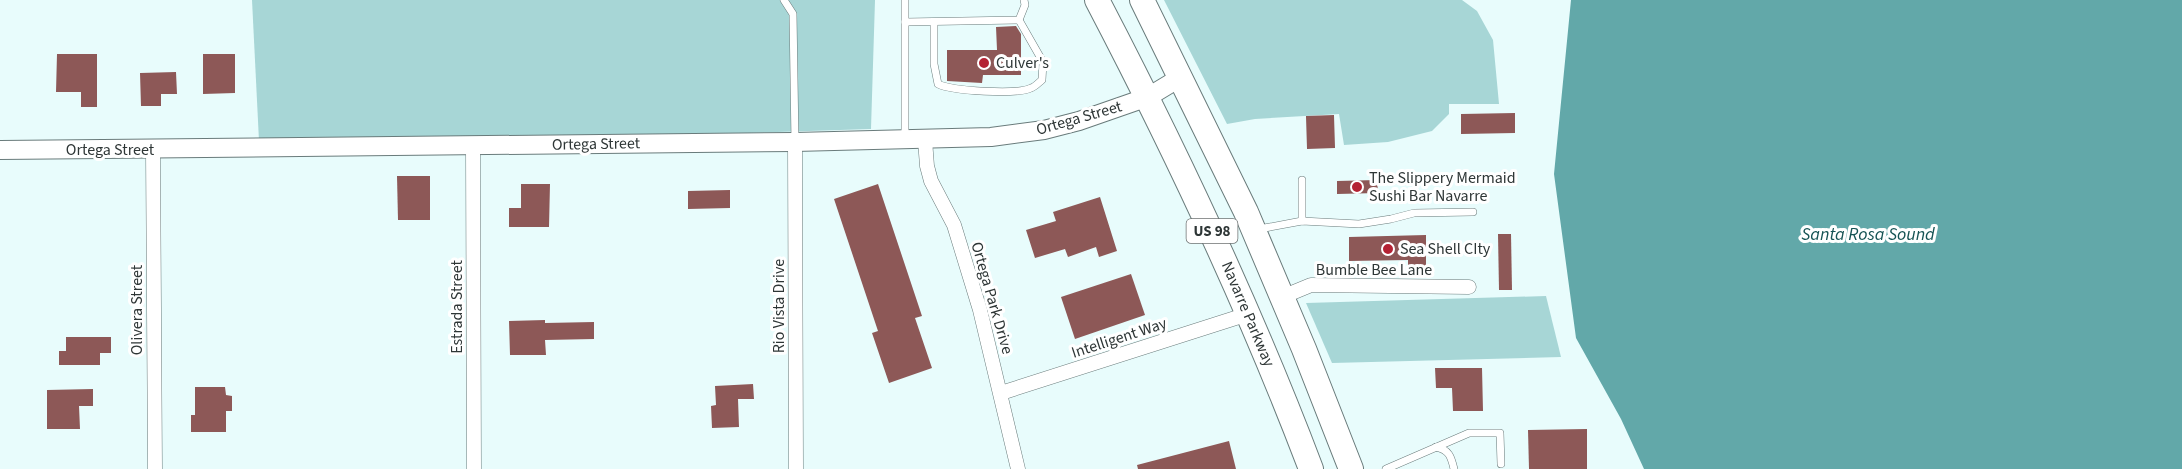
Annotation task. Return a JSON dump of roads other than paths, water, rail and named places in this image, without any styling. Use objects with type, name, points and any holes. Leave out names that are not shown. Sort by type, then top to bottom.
[{"type":"highway","name":"Navarre Parkway","points":[[1097,0],[1148,97],[1215,237],[1311,469]]},
{"type":"highway","name":"US 98","points":[[1142,0],[1254,230],[1351,469]]},
{"type":"street","name":"Ortega Street","points":[[0,150],[795,142],[991,137],[1044,130],[1111,111],[1148,97],[1181,77]]},
{"type":"street","name":"Ortega Park Drive","points":[[925,140],[931,181],[954,225],[980,310],[1018,469]]},
{"type":"street","name":"Rio Vista Drive","points":[[795,142],[796,469]]},
{"type":"street","name":"Estrada Street","points":[[473,146],[474,469]]},
{"type":"street","name":"Olivera Street","points":[[153,150],[155,469]]},
{"type":"street","name":"Bumble Bee Lane","points":[[1282,297],[1311,285],[1469,288]]},
{"type":"street","name":"Intelligent Way","points":[[1001,393],[1248,314]]},
{"type":"lane","points":[[784,0],[793,14],[795,142]]},
{"type":"lane","points":[[905,0],[905,140]]},
{"type":"lane","points":[[1019,20],[1025,5],[1024,0]]},
{"type":"lane","points":[[905,22],[1019,20]]},
{"type":"lane","points":[[934,22],[934,64],[938,84],[948,89],[1012,91],[1030,89],[1042,80],[1043,62],[1019,20]]},
{"type":"lane","points":[[1302,180],[1302,221]]},
{"type":"lane","points":[[1254,230],[1302,221],[1359,224],[1414,213],[1473,212]]},
{"type":"lane","points":[[1386,469],[1469,434],[1500,433],[1501,464]]},
{"type":"lane","points":[[1436,447],[1446,449],[1451,456],[1454,469]]},
{"type":"water","name":"Santa Rosa Sound","points":[[1571,0],[2182,0],[2182,469],[1644,469],[1621,419],[1576,338],[1554,174]]},
{"type":"place","name":"Culver's","points":[[984,63]]},
{"type":"place","name":"The Slippery Mermaid Sushi Bar Navarre","points":[[1357,187]]},
{"type":"place","name":"Sea Shell CIty","points":[[1388,249]]}]
